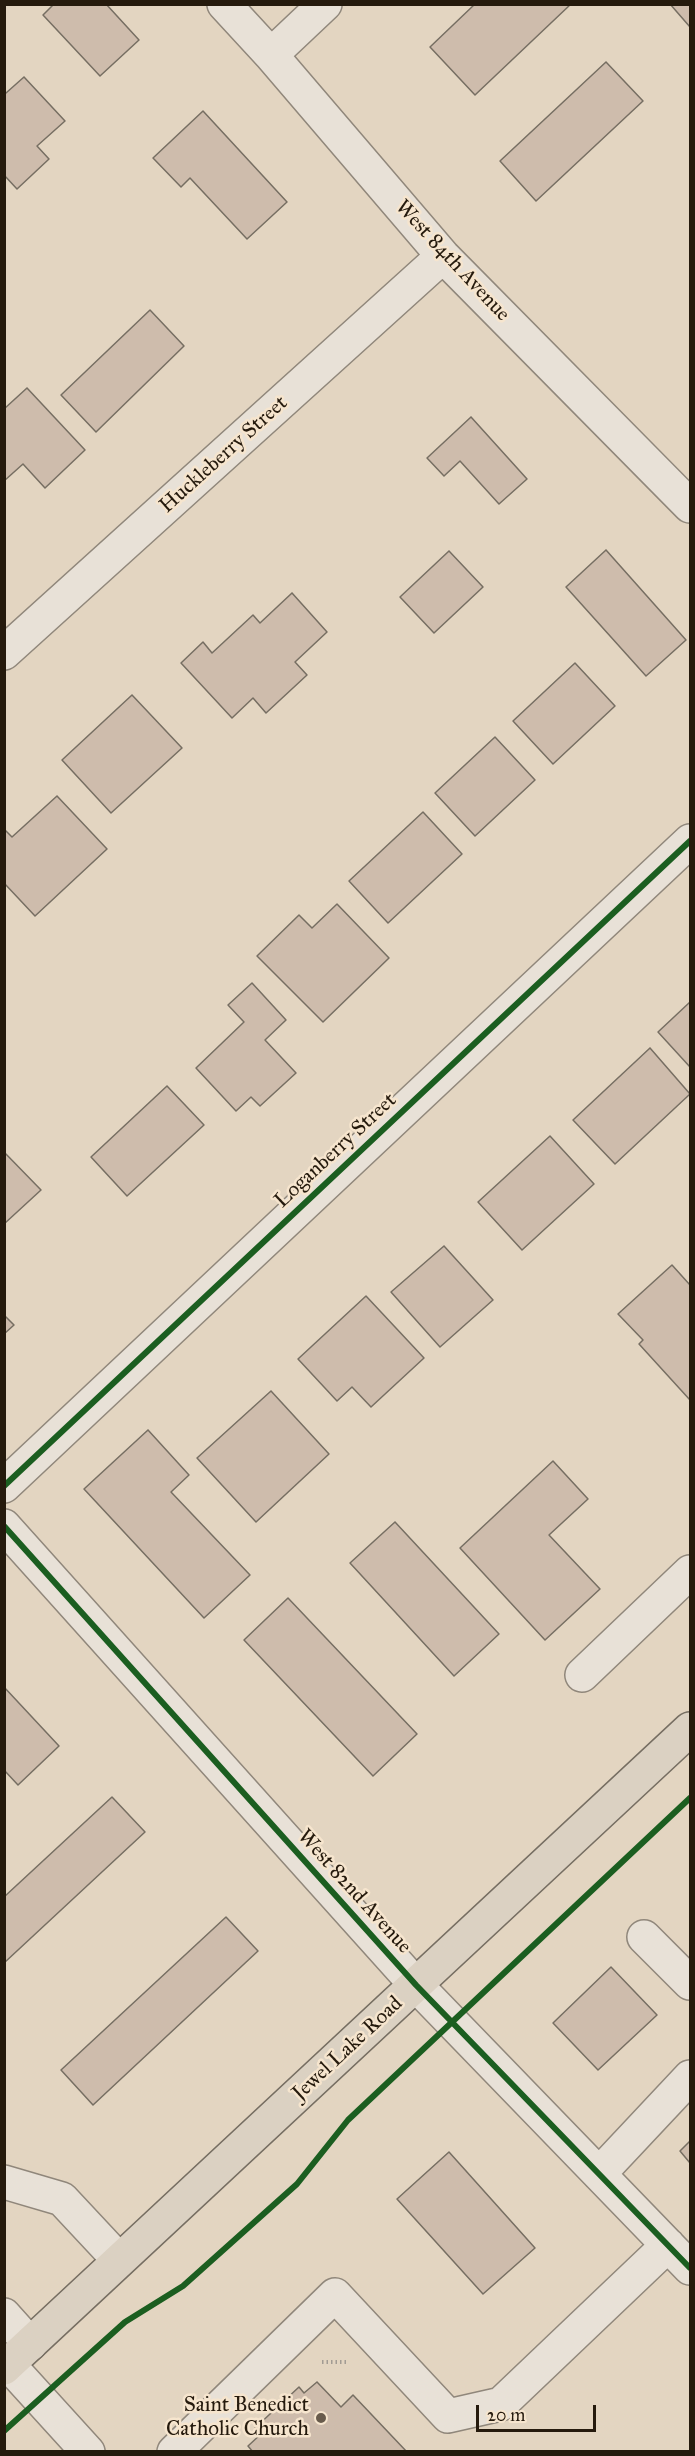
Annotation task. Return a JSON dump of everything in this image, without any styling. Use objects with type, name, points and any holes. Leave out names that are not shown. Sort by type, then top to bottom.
[{"type":"main road","name":"Jewel Lake Road","points":[[14,2358],[690,1729]]},
{"type":"street","name":"West 84th Avenue","points":[[224,4],[272,55],[443,256],[686,492]]},
{"type":"street","points":[[272,55],[326,4]]},
{"type":"street","name":"Huckleberry Street","points":[[4,653],[443,256]]},
{"type":"street","name":"Loganberry Street","points":[[4,1486],[690,841]]},
{"type":"street","name":"West 82nd Avenue","points":[[4,1526],[416,1985],[690,2268]]},
{"type":"street","points":[[582,1675],[690,1572]]},
{"type":"street","points":[[644,1937],[690,1983]]},
{"type":"street","points":[[599,2174],[690,2077]]},
{"type":"street","points":[[4,2182],[62,2199],[119,2260]]},
{"type":"street","points":[[174,2451],[335,2295],[448,2416],[501,2404],[668,2245]]},
{"type":"street","points":[[4,2314],[14,2358],[88,2451]]},
{"type":"path","points":[[315,2368],[324,2360],[358,2364]]},
{"type":"building","points":[[54,4],[106,4],[139,40],[100,76],[43,15]]},
{"type":"building","points":[[475,4],[571,4],[475,95],[430,47]]},
{"type":"building","points":[[670,4],[690,4],[690,27]]},
{"type":"building","points":[[606,62],[643,101],[536,201],[500,161]]},
{"type":"building","points":[[24,77],[65,121],[37,146],[49,159],[17,189],[4,175],[4,91],[6,93]]},
{"type":"building","points":[[203,111],[287,202],[247,239],[190,178],[181,187],[153,158]]},
{"type":"building","points":[[150,310],[184,346],[96,432],[61,395]]},
{"type":"building","points":[[27,388],[85,450],[45,488],[23,464],[4,481],[4,409]]},
{"type":"building","points":[[471,417],[527,479],[499,504],[460,461],[444,476],[427,458]]},
{"type":"building","points":[[606,550],[686,640],[646,676],[566,587]]},
{"type":"building","points":[[449,551],[483,587],[434,633],[400,597]]},
{"type":"building","points":[[292,593],[327,632],[295,662],[307,675],[266,713],[253,698],[232,718],[181,663],[203,642],[212,653],[253,615],[260,623]]},
{"type":"building","points":[[575,663],[615,706],[553,764],[513,721]]},
{"type":"building","points":[[132,695],[182,748],[111,813],[62,760]]},
{"type":"building","points":[[495,737],[535,780],[475,836],[435,793]]},
{"type":"building","points":[[57,796],[107,849],[35,916],[4,883],[4,829],[12,837]]},
{"type":"building","points":[[423,812],[462,854],[388,923],[349,881]]},
{"type":"building","points":[[337,904],[389,958],[323,1022],[257,956],[299,915],[312,928]]},
{"type":"building","points":[[252,983],[286,1020],[265,1040],[296,1073],[260,1106],[251,1097],[236,1111],[196,1068],[244,1022],[228,1005]]},
{"type":"building","points":[[690,1002],[690,1067],[658,1032]]},
{"type":"building","points":[[650,1048],[690,1094],[615,1164],[573,1120]]},
{"type":"building","points":[[167,1086],[204,1125],[127,1196],[91,1157]]},
{"type":"building","points":[[550,1136],[594,1184],[522,1250],[478,1202]]},
{"type":"building","points":[[4,1152],[41,1190],[4,1224]]},
{"type":"building","points":[[444,1246],[493,1300],[440,1347],[391,1292]]},
{"type":"building","points":[[672,1265],[690,1285],[690,1400],[639,1344],[643,1340],[618,1314]]},
{"type":"building","points":[[366,1296],[424,1358],[371,1407],[352,1387],[337,1401],[298,1359]]},
{"type":"building","points":[[4,1315],[14,1325],[4,1334]]},
{"type":"building","points":[[271,1391],[329,1454],[256,1522],[197,1458]]},
{"type":"building","points":[[148,1430],[189,1475],[171,1492],[250,1575],[204,1618],[84,1489]]},
{"type":"building","points":[[553,1461],[588,1499],[549,1535],[600,1589],[545,1640],[460,1548]]},
{"type":"building","points":[[395,1522],[499,1634],[454,1676],[350,1563]]},
{"type":"building","points":[[288,1598],[417,1734],[373,1776],[244,1640]]},
{"type":"building","points":[[4,1687],[59,1746],[18,1785],[4,1770]]},
{"type":"building","points":[[112,1797],[145,1832],[4,1963],[4,1897]]},
{"type":"building","points":[[226,1917],[258,1951],[93,2105],[61,2070]]},
{"type":"building","points":[[611,1967],[657,2015],[598,2070],[553,2023]]},
{"type":"building","points":[[690,2141],[690,2163],[680,2151]]},
{"type":"building","points":[[449,2152],[535,2248],[483,2294],[397,2199]]},
{"type":"building","name":"Saint Benedict Catholic Church","points":[[317,2382],[341,2407],[353,2395],[407,2452],[253,2452],[248,2446],[261,2434],[255,2428],[299,2387],[304,2393]]},
{"type":"cycle path","points":[[4,1486],[690,841]]},
{"type":"cycle path","points":[[4,1526],[416,1985],[690,2268]]},
{"type":"cycle path","points":[[4,2431],[125,2322],[183,2286],[297,2184],[348,2120],[690,1798]]},
{"type":"place","name":"Saint Benedict Catholic Church","points":[[321,2418]]}]
